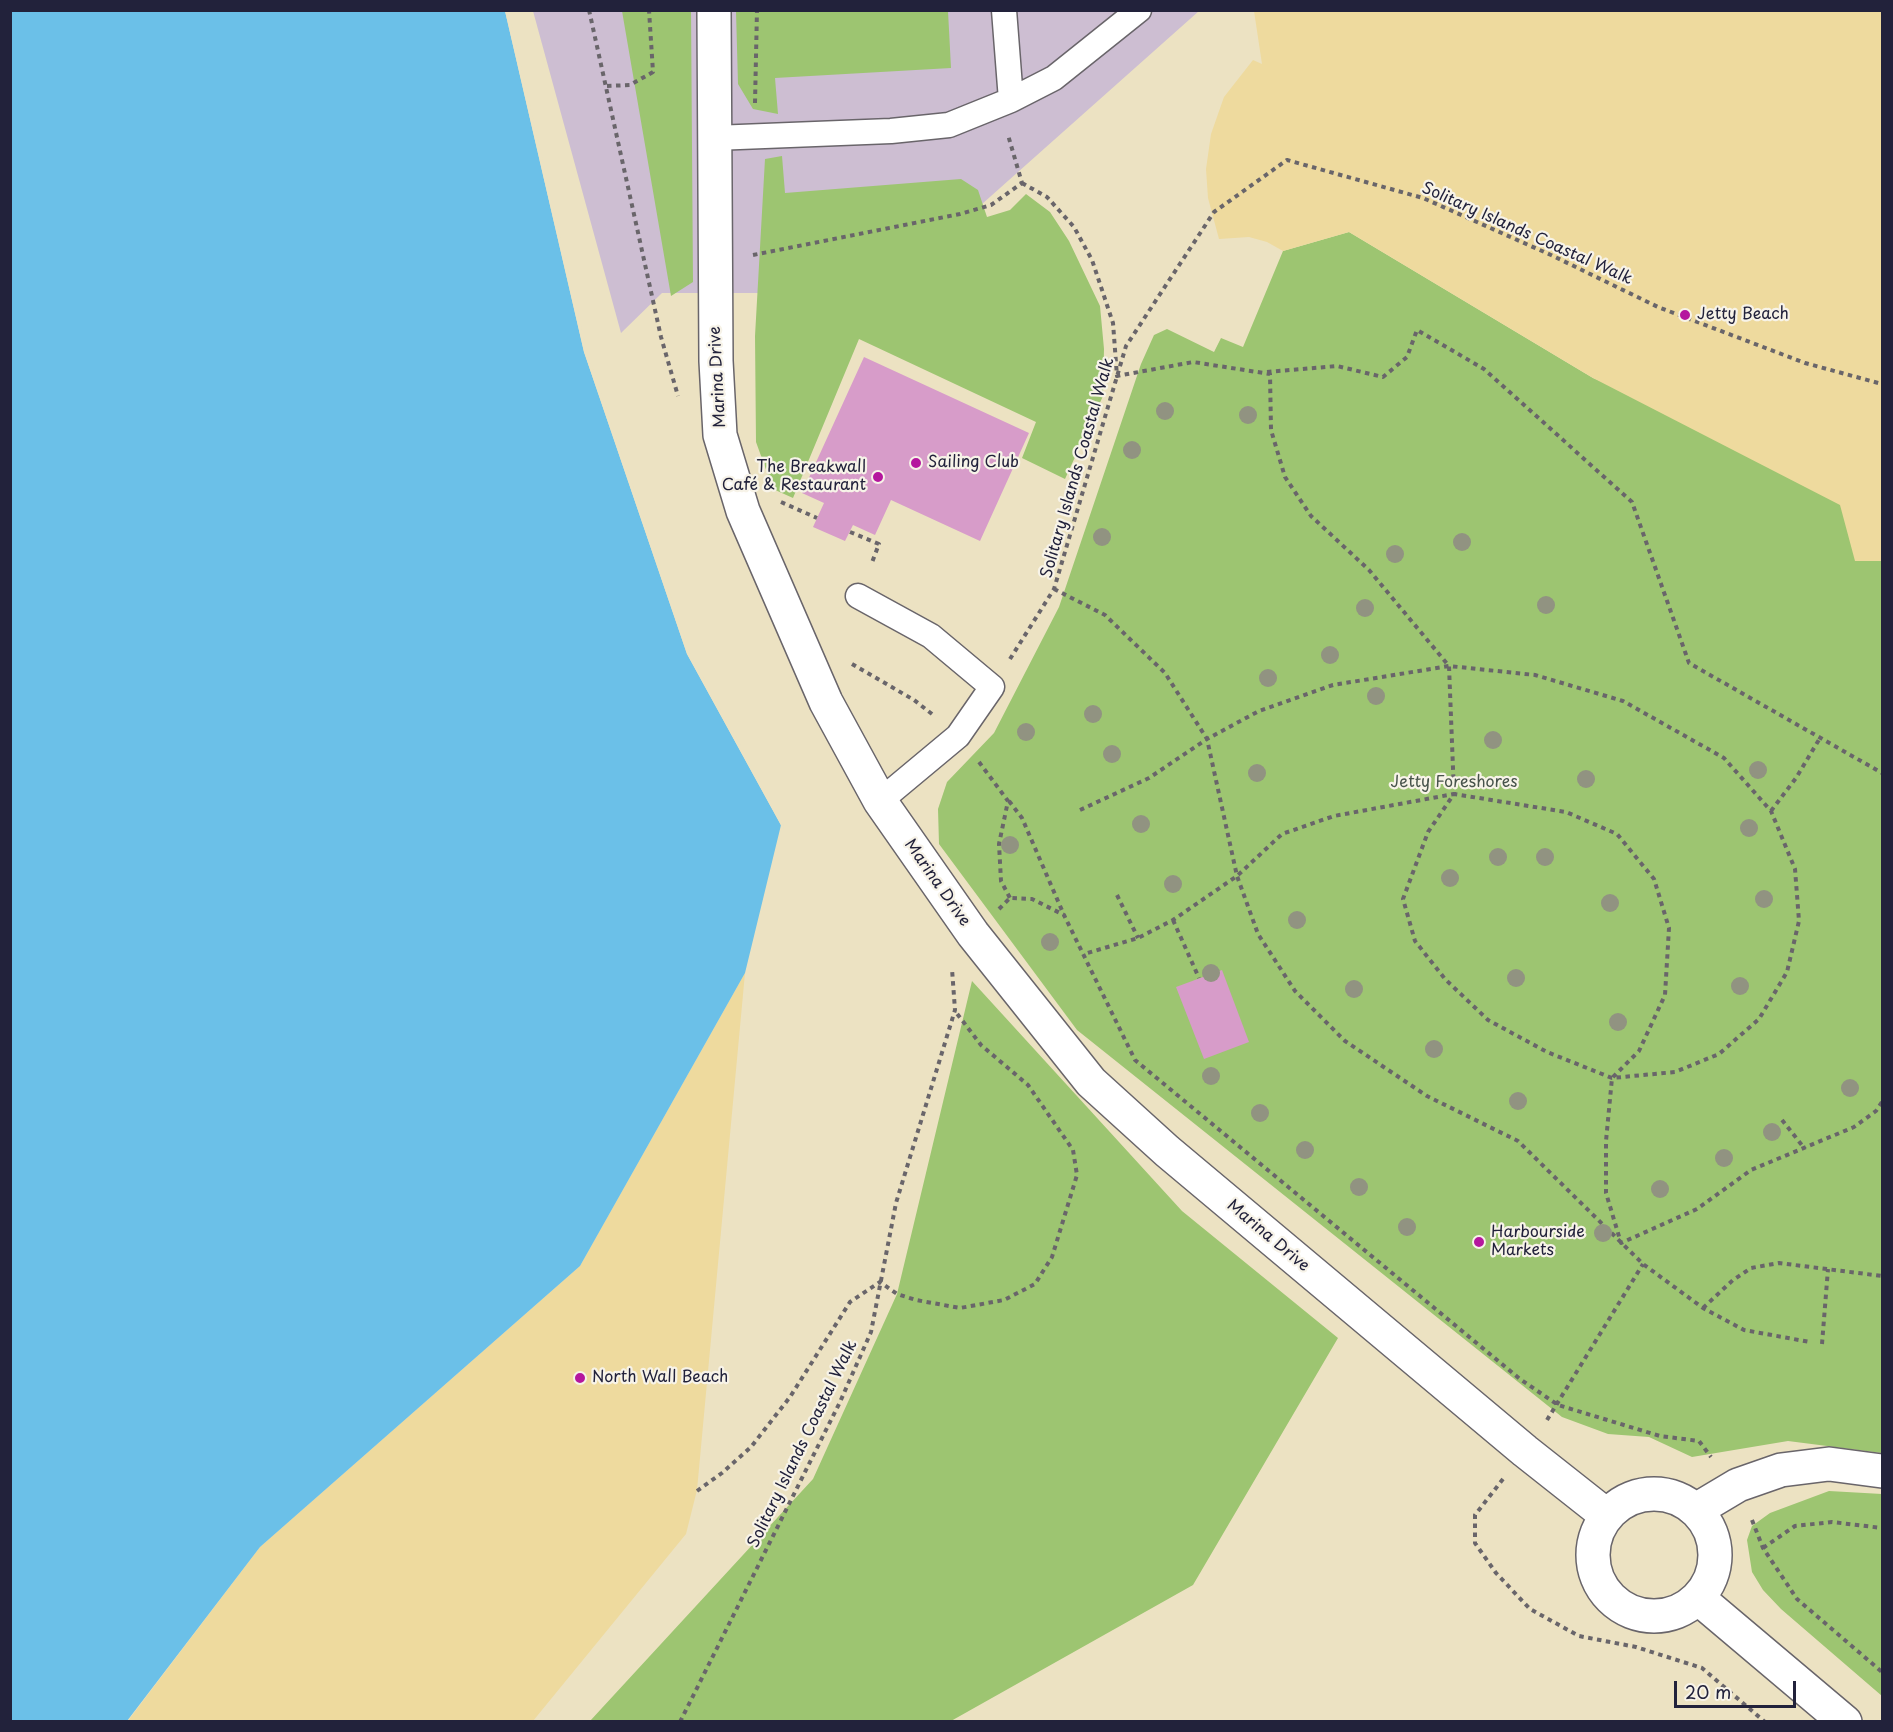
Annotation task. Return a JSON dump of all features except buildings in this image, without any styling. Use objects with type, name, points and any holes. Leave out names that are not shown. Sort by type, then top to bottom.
[{"type":"street","name":"Marina Drive","points":[[714,10],[716,361],[720,435],[742,511],[826,702],[880,801],[973,934],[1091,1082],[1167,1151],[1524,1451],[1606,1515]]},
{"type":"street","points":[[1696,1510],[1738,1485],[1780,1470],[1829,1464],[1882,1471]]},
{"type":"street","points":[[1660,1493],[1680,1499],[1696,1510],[1708,1526],[1714,1544],[1714,1564],[1709,1582],[1698,1598],[1681,1610],[1661,1616],[1640,1615],[1621,1607],[1605,1593],[1595,1574],[1592,1554],[1595,1534],[1606,1515],[1621,1502],[1640,1494],[1660,1493]]},
{"type":"street","points":[[1698,1598],[1845,1722]]},
{"type":"lane","points":[[1004,10],[1011,100]]},
{"type":"lane","points":[[714,138],[891,131],[949,125],[1011,100],[1054,78],[1139,10]]},
{"type":"lane","points":[[858,596],[931,636],[992,687],[958,736],[880,801]]},
{"type":"path","points":[[589,10],[661,337]]},
{"type":"path","points":[[607,86],[630,85],[653,72],[649,10]]},
{"type":"path","name":"Solitary Islands Coastal Walk","points":[[992,687],[1054,589],[1126,346],[1214,212],[1287,160],[1423,198],[1551,255],[1658,308],[1805,363],[1882,384]]},
{"type":"path","points":[[1016,165],[1022,183],[1047,197],[1074,226],[1092,260],[1113,323],[1117,376],[1193,362],[1270,374],[1271,430],[1285,477],[1311,516],[1369,570],[1449,666],[1454,794],[1428,832],[1403,899],[1415,941],[1445,980],[1488,1020],[1547,1052],[1612,1078],[1675,1072],[1719,1054],[1759,1019],[1786,972],[1799,921],[1795,869],[1771,811],[1724,758],[1623,701],[1535,675],[1449,666],[1333,685],[1259,711],[1207,739],[1149,778],[1080,810]]},
{"type":"path","points":[[753,255],[960,214],[991,205],[1022,183]]},
{"type":"path","points":[[1259,372],[1337,366],[1383,377],[1407,357],[1417,330],[1484,369],[1632,502],[1689,663],[1882,773]]},
{"type":"path","points":[[779,502],[818,518]]},
{"type":"path","points":[[850,532],[872,541]]},
{"type":"path","points":[[1054,589],[1105,615],[1165,673],[1207,739],[1237,876],[1258,934],[1295,991],[1344,1041],[1427,1096],[1518,1141],[1643,1264],[1703,1308],[1744,1330],[1810,1342]]},
{"type":"path","points":[[1771,811],[1796,778],[1820,738]]},
{"type":"path","points":[[1084,954],[1138,938],[1173,920],[1237,876],[1282,834],[1334,816],[1454,794],[1566,812],[1617,834],[1654,879],[1669,928],[1665,995],[1639,1051],[1612,1078],[1606,1141],[1606,1193],[1621,1243]]},
{"type":"path","points":[[1008,801],[1022,818],[1064,915],[1135,1060],[1520,1379],[1558,1405],[1660,1436],[1699,1441],[1704,1450],[1738,1485],[1763,1548],[1797,1599],[1882,1672]]},
{"type":"path","points":[[1117,895],[1138,938]]},
{"type":"path","points":[[1010,898],[1032,899],[1064,915]]},
{"type":"path","points":[[1173,920],[1199,978]]},
{"type":"path","name":"Solitary Islands Coastal Walk","points":[[680,1722],[840,1402],[871,1332],[896,1203],[955,1010],[951,966]]},
{"type":"path","points":[[697,1491],[722,1473],[751,1447],[790,1397],[850,1302],[880,1282],[897,1293],[916,1300],[960,1308],[1004,1300],[1035,1284],[1052,1257],[1077,1175],[1073,1150],[1028,1085],[981,1045],[955,1010]]},
{"type":"path","points":[[1621,1243],[1697,1209],[1751,1170],[1854,1127],[1876,1111],[1882,1102]]},
{"type":"path","points":[[1782,1120],[1805,1149]]},
{"type":"path","points":[[1703,1308],[1733,1280],[1751,1268],[1779,1263],[1882,1276]]},
{"type":"path","points":[[1558,1405],[1643,1264]]},
{"type":"path","points":[[1822,1344],[1828,1269]]},
{"type":"path","points":[[1524,1451],[1475,1515],[1475,1543],[1496,1573],[1530,1609],[1579,1636],[1672,1657],[1702,1668],[1765,1722]]},
{"type":"path","points":[[1763,1548],[1795,1526],[1832,1522],[1882,1528]]},
{"type":"shaded area","points":[[533,11],[1199,11],[882,293],[662,293],[621,333]]},
{"type":"green space","points":[[622,11],[691,11],[693,282],[671,296]]},
{"type":"green space","points":[[736,11],[948,11],[951,68],[775,78],[778,114],[753,109],[738,84]]},
{"type":"green space","points":[[782,156],[785,193],[961,179],[978,190],[987,217],[1010,210],[1026,194],[1050,212],[1069,241],[1100,306],[1104,349],[1103,396],[1065,479],[1022,458],[1036,422],[859,339],[793,498],[773,489],[756,442],[755,336],[765,159]]},
{"type":"green space","name":"Jetty Foreshores","points":[[1349,232],[1593,378],[1882,496],[1882,1453],[1788,1441],[1692,1457],[1649,1437],[1608,1434],[1562,1417],[1077,1030],[939,844],[938,809],[947,782],[994,733],[1059,607],[1141,364],[1154,335],[1167,329],[1214,352],[1221,338],[1243,347],[1283,251]]},
{"type":"green space","points":[[972,981],[1182,1211],[1338,1338],[1193,1585],[951,1721],[590,1721],[813,1479],[897,1294]]},
{"type":"green space","points":[[1829,1491],[1882,1494],[1882,1696],[1781,1609],[1763,1590],[1752,1572],[1747,1540],[1752,1526],[1770,1513]]},
{"type":"sand","name":"Jetty Beach","points":[[1254,11],[1882,11],[1882,561],[1855,561],[1840,505],[1593,378],[1349,232],[1283,251],[1267,242],[1249,237],[1219,239],[1208,198],[1206,169],[1211,134],[1224,97],[1253,60],[1262,64]]},
{"type":"sand","name":"North Wall Beach","points":[[745,973],[697,1490],[686,1534],[533,1721],[127,1722],[260,1547],[580,1266]]},
{"type":"water","points":[[11,11],[505,11],[584,352],[687,654],[781,825],[745,973],[580,1266],[260,1547],[127,1721],[11,1722]]},
{"type":"pier","points":[[508,10],[587,352],[690,653],[784,824],[783,829],[687,654],[584,352],[505,11]]},
{"type":"place","name":"Jetty Beach","points":[[1685,315]]},
{"type":"place","name":"Sailing Club","points":[[916,463]]},
{"type":"place","name":"The Breakwall Café & Restaurant","points":[[878,477]]},
{"type":"place","name":"Harbourside Markets","points":[[1479,1242]]},
{"type":"place","name":"North Wall Beach","points":[[580,1378]]}]
